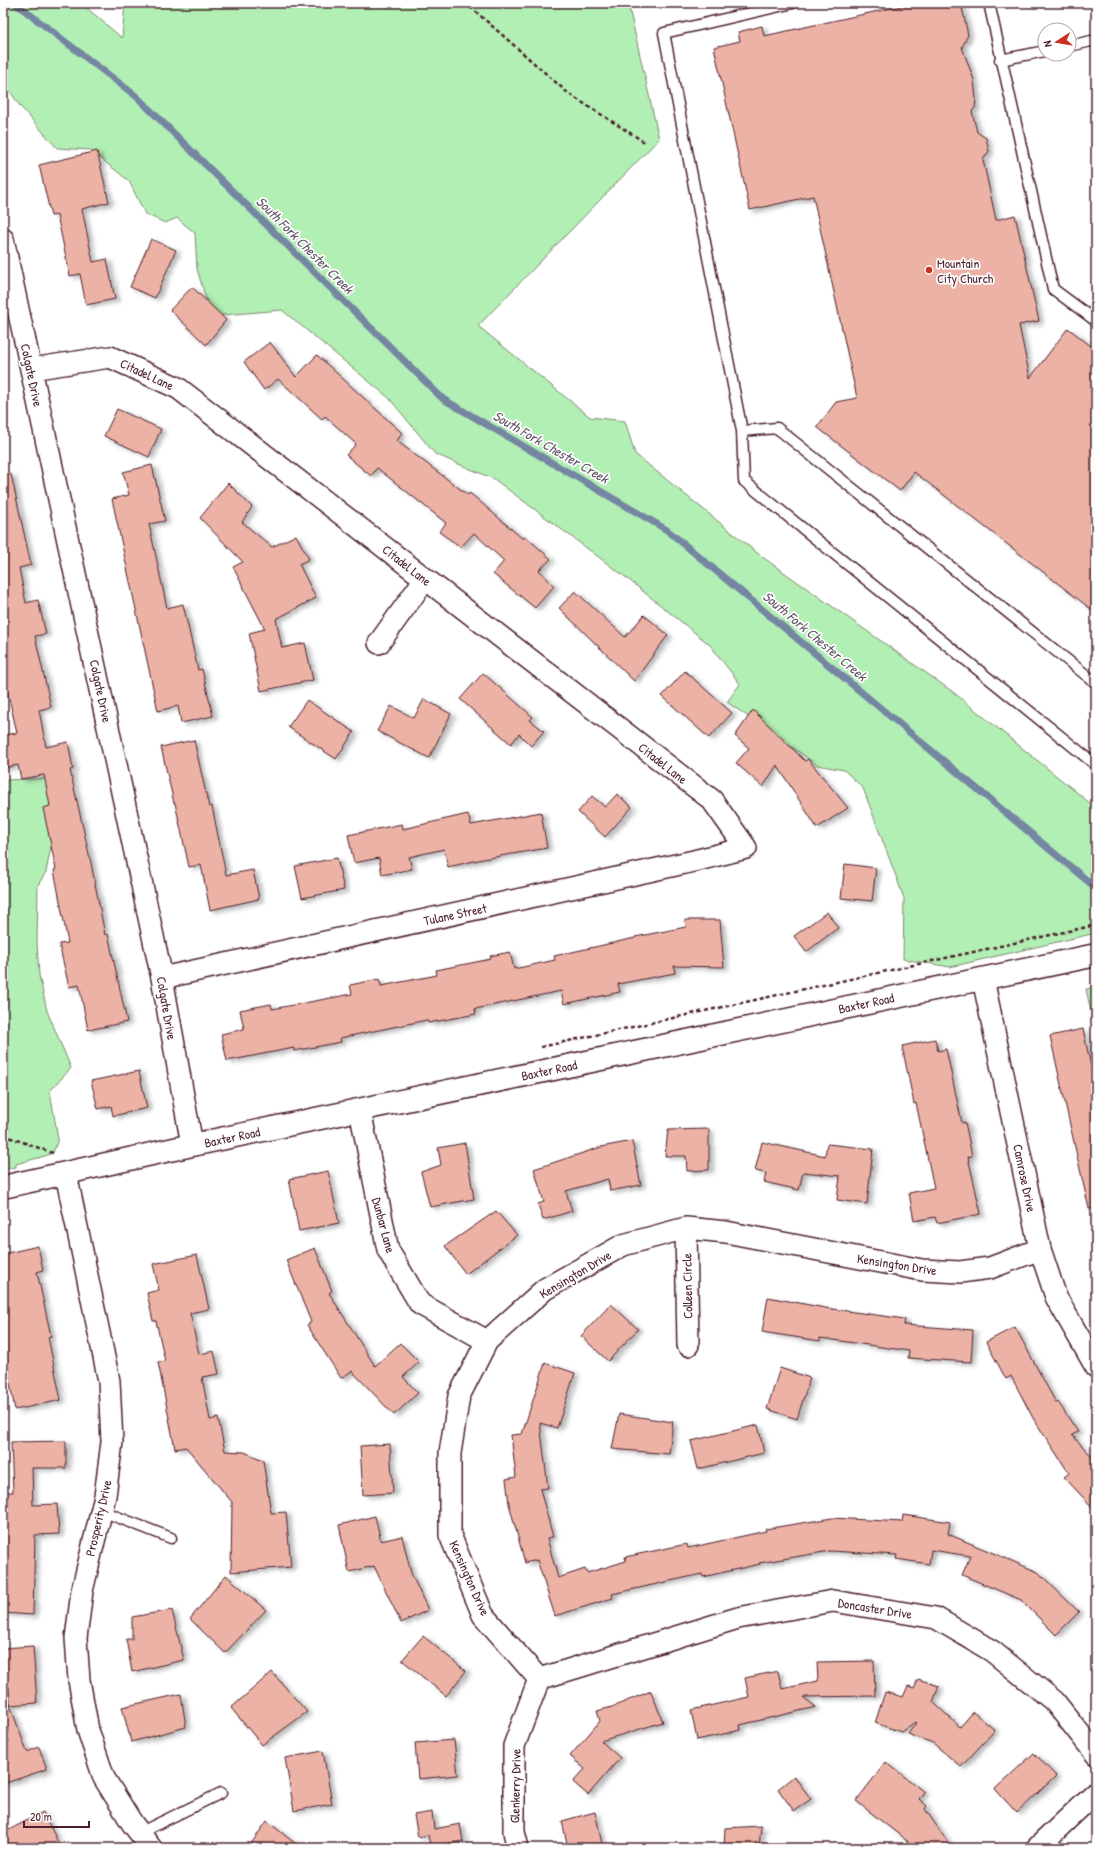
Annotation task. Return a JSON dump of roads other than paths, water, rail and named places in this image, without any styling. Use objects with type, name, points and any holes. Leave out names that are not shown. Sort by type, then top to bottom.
[{"type":"street","name":"Colgate Drive","points":[[3,238],[162,978],[192,1145]]},
{"type":"street","name":"Citadel Lane","points":[[31,368],[110,357],[178,388],[712,800],[746,848]]},
{"type":"street","points":[[379,643],[424,578]]},
{"type":"street","name":"Tulane Street","points":[[162,978],[694,861],[746,848]]},
{"type":"street","name":"Baxter Road","points":[[3,1187],[192,1145],[1096,955]]},
{"type":"street","name":"Camrose Drive","points":[[983,979],[1040,1249],[1056,1297],[1096,1367]]},
{"type":"street","name":"Dunbar Lane","points":[[360,1110],[388,1250],[420,1304],[487,1341]]},
{"type":"street","name":"Prosperity Drive","points":[[66,1174],[109,1381],[112,1442],[106,1496],[82,1591],[76,1638],[79,1680],[88,1730],[104,1778],[145,1841]]},
{"type":"street","name":"Kensington Drive","points":[[539,1679],[483,1615],[450,1535],[450,1453],[460,1396],[487,1341],[545,1289],[624,1245],[686,1228],[726,1232],[922,1270],[960,1272],[990,1268],[1040,1249]]},
{"type":"street","name":"Colleen Circle","points":[[686,1228],[688,1345]]},
{"type":"street","name":"Doncaster Drive","points":[[539,1679],[738,1618],[833,1601],[936,1618],[992,1651],[1054,1701],[1096,1754]]},
{"type":"street","name":"Glenkerry Drive","points":[[518,1848],[514,1832],[514,1746],[539,1679]]},
{"type":"street","points":[[1037,1848],[1096,1792]]},
{"type":"lane","points":[[793,3],[664,33],[742,431],[744,480],[1096,765]]},
{"type":"lane","points":[[989,3],[1000,60],[1053,289],[1096,321]]},
{"type":"lane","points":[[1077,44],[1096,40]]},
{"type":"lane","points":[[1000,60],[1037,53]]},
{"type":"lane","points":[[742,431],[777,428],[1096,683]]},
{"type":"lane","points":[[102,1510],[171,1538]]},
{"type":"lane","points":[[145,1841],[222,1793]]},
{"type":"waterway","name":"South Fork Chester Creek","points":[[15,3],[136,96],[443,399],[667,530],[1096,888]]},
{"type":"place","name":"Mountain City Church","points":[[929,270]]}]
